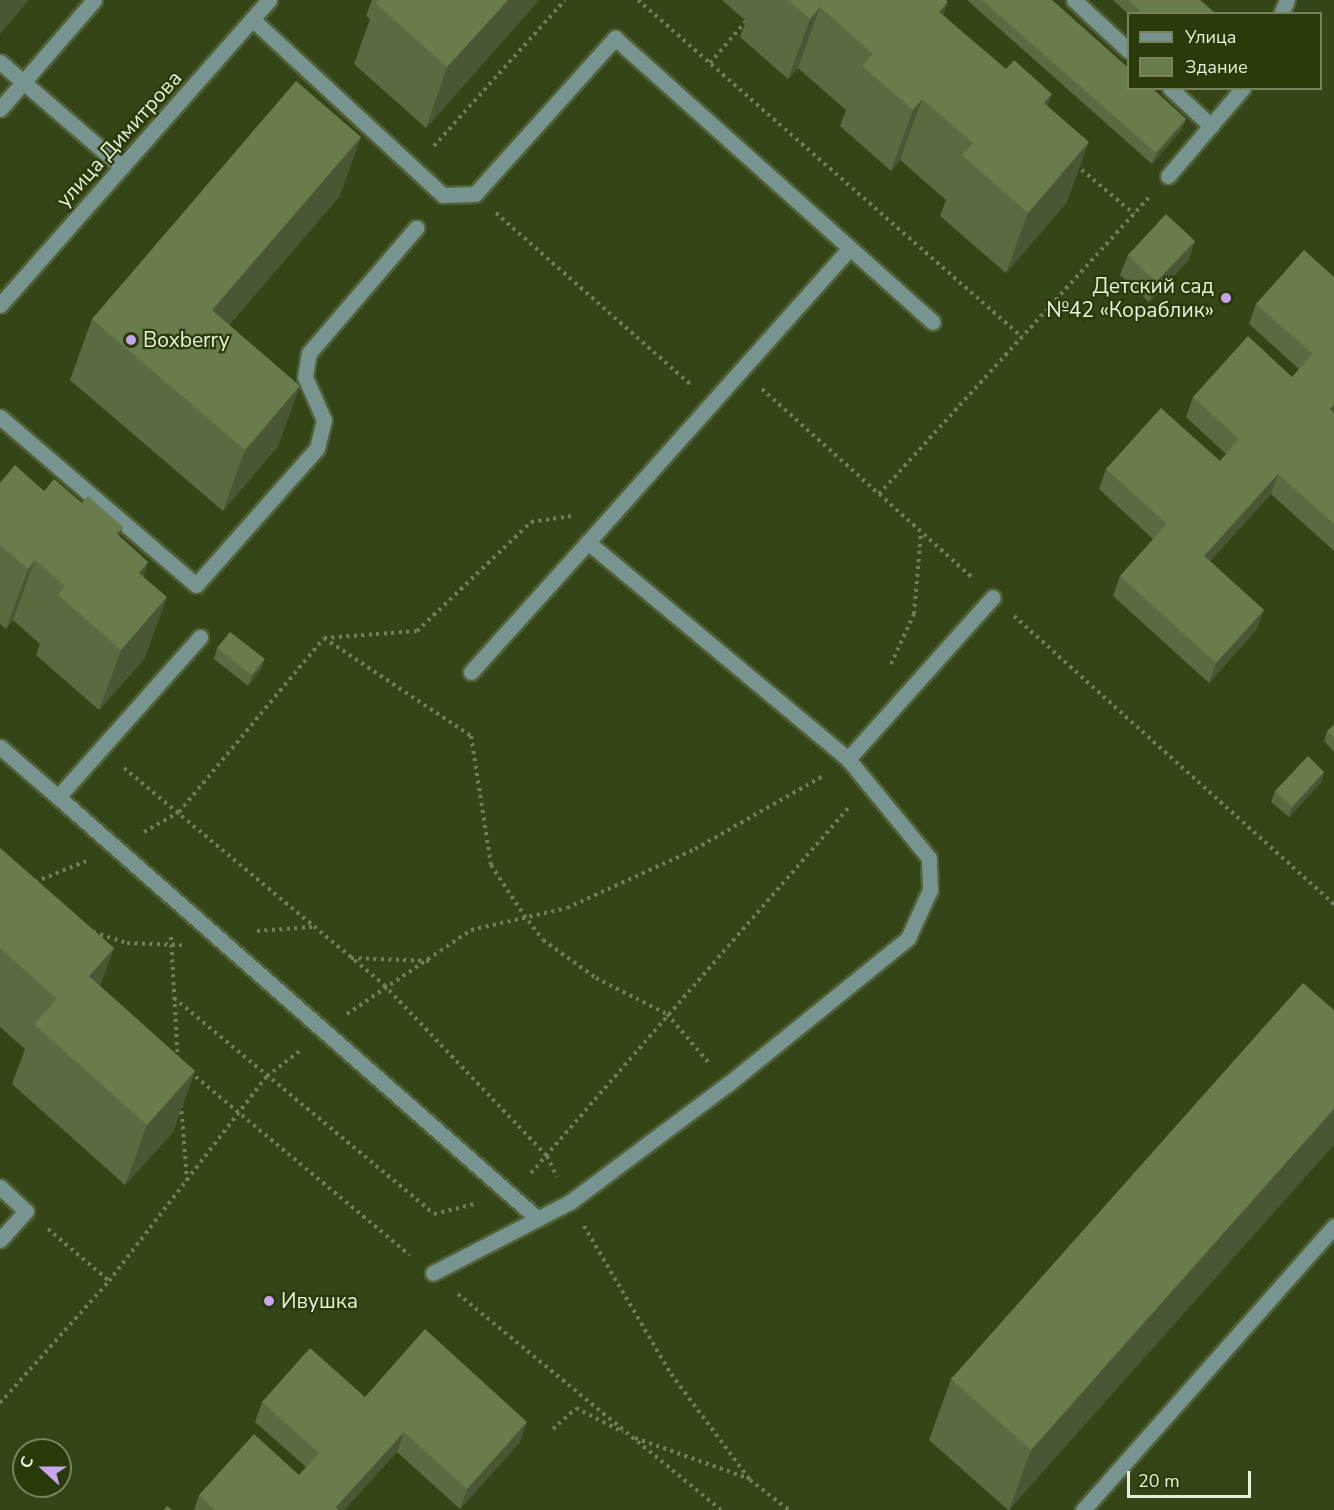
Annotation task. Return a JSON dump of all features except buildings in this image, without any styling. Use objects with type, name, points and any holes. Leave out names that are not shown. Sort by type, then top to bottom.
[{"type":"street","points":[[0,109],[94,0]]},
{"type":"street","name":"улица Димитрова","points":[[0,305],[270,0]]},
{"type":"street","points":[[1074,0],[1127,49]]},
{"type":"street","points":[[252,19],[444,195],[475,194],[615,38],[933,322]]},
{"type":"street","points":[[0,62],[122,167]]},
{"type":"street","points":[[1172,90],[1211,126]]},
{"type":"street","points":[[1168,176],[1241,90]]},
{"type":"street","points":[[0,417],[196,585],[317,448],[324,420],[305,377],[309,353],[416,228]]},
{"type":"street","points":[[471,672],[849,249]]},
{"type":"street","points":[[433,1273],[570,1202],[728,1084],[908,938],[930,890],[929,858],[867,786],[848,759],[588,542]]},
{"type":"street","points":[[848,759],[993,597]]},
{"type":"street","points":[[58,797],[200,637]]},
{"type":"street","points":[[0,747],[537,1219]]},
{"type":"street","points":[[0,1187],[26,1211],[0,1240]]},
{"type":"street","points":[[1083,1510],[1334,1226]]},
{"type":"path","points":[[423,140],[432,148],[565,0]]},
{"type":"path","points":[[638,0],[1022,337]]},
{"type":"path","points":[[710,63],[746,21]]},
{"type":"path","points":[[1070,160],[1134,214]]},
{"type":"path","points":[[879,494],[1168,176]]},
{"type":"path","points":[[475,194],[712,403]]},
{"type":"path","points":[[741,370],[1334,904]]},
{"type":"path","points":[[26,885],[115,847],[179,812],[324,638],[417,631],[531,522],[617,509]]},
{"type":"path","points":[[885,676],[914,614],[921,532]]},
{"type":"path","points":[[324,638],[471,736],[491,865],[524,915],[543,940],[596,978],[666,1014],[728,1084]]},
{"type":"path","points":[[102,750],[384,985],[547,1156],[570,1202],[671,1374],[750,1480],[789,1510]]},
{"type":"path","points":[[0,1403],[109,1281],[267,1076],[384,985],[431,961],[471,930],[524,915],[567,908],[695,849],[783,802],[848,759]]},
{"type":"path","points":[[174,998],[434,1214],[511,1195],[547,1156],[666,1014],[867,786]]},
{"type":"path","points":[[169,923],[179,1074]]},
{"type":"path","points":[[351,958],[431,961]]},
{"type":"path","points":[[170,1055],[721,1510]]},
{"type":"path","points":[[181,1098],[187,1182]]},
{"type":"path","points":[[26,1211],[109,1281]]},
{"type":"path","points":[[553,1429],[576,1408],[632,1437],[750,1480]]},
{"type":"place","name":"Детский сад №42 «Кораблик»","points":[[1226,298]]},
{"type":"place","name":"Boxberry","points":[[131,340]]},
{"type":"place","name":"Ивушка","points":[[269,1301]]}]
